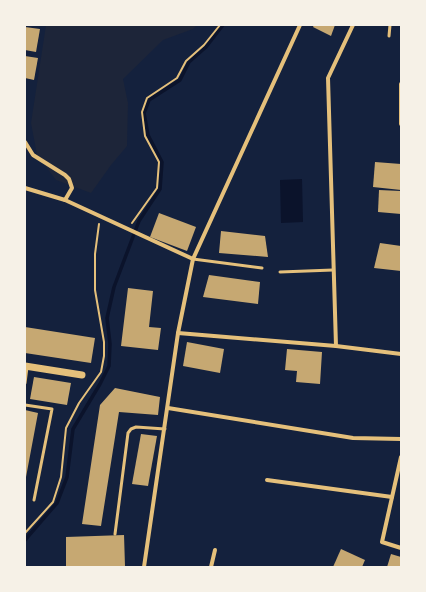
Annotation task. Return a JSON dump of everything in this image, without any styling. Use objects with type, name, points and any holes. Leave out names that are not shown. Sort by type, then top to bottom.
[{"type":"street","points":[[144,567],[178,333],[193,259],[300,25]]},
{"type":"street","points":[[336,346],[328,78],[353,25]]},
{"type":"street","points":[[401,84],[401,124]]},
{"type":"street","points":[[25,142],[33,155],[69,179],[72,188],[65,200]]},
{"type":"street","points":[[25,188],[65,200],[193,259]]},
{"type":"street","points":[[178,333],[336,346],[401,354]]},
{"type":"street","points":[[26,366],[82,375]]},
{"type":"street","points":[[168,408],[353,438],[401,440]]},
{"type":"street","points":[[401,457],[399,477],[392,497],[382,542],[401,548]]},
{"type":"street","points":[[267,480],[392,497]]},
{"type":"street","points":[[212,567],[215,550]]},
{"type":"lane","points":[[389,36],[390,25]]},
{"type":"lane","points":[[193,259],[262,268]]},
{"type":"lane","points":[[280,272],[333,270]]},
{"type":"lane","points":[[25,383],[26,366]]},
{"type":"lane","points":[[25,405],[52,409],[34,500]]},
{"type":"lane","points":[[115,534],[128,433],[131,429],[136,427],[165,429]]},
{"type":"path","points":[[129,229],[157,188],[159,162],[145,136],[142,112],[147,98],[177,78],[186,62],[204,45],[220,25]]},
{"type":"shaded area","points":[[46,25],[197,25],[193,29],[163,40],[123,79],[128,103],[127,146],[91,193],[56,180],[37,155],[31,123]]},
{"type":"shaded area","points":[[302,179],[303,222],[281,223],[280,180]]},
{"type":"building","points":[[314,25],[335,25],[331,36],[313,27]]},
{"type":"building","points":[[25,27],[40,29],[36,52],[25,50]]},
{"type":"building","points":[[25,56],[38,58],[34,80],[25,78]]},
{"type":"building","points":[[375,162],[401,164],[401,190],[373,187]]},
{"type":"building","points":[[379,190],[401,191],[401,214],[378,212]]},
{"type":"building","points":[[159,213],[196,227],[187,251],[150,237]]},
{"type":"building","points":[[221,231],[265,236],[268,257],[219,253]]},
{"type":"building","points":[[380,243],[401,246],[401,271],[374,268]]},
{"type":"building","points":[[209,275],[260,282],[258,304],[203,297]]},
{"type":"building","points":[[128,288],[153,291],[149,327],[161,328],[158,350],[121,346]]},
{"type":"building","points":[[25,327],[95,338],[91,363],[25,353]]},
{"type":"building","points":[[187,342],[224,349],[220,373],[183,366]]},
{"type":"building","points":[[287,349],[322,352],[320,384],[296,382],[297,371],[285,370]]},
{"type":"building","points":[[34,377],[71,383],[67,405],[30,399]]},
{"type":"building","points":[[115,388],[160,397],[158,415],[119,412],[101,526],[82,524],[100,405]]},
{"type":"building","points":[[25,410],[38,413],[26,477],[25,477]]},
{"type":"building","points":[[141,434],[157,436],[148,486],[132,484]]},
{"type":"building","points":[[124,535],[125,567],[66,567],[66,537]]},
{"type":"building","points":[[341,549],[365,560],[362,567],[333,567]]},
{"type":"building","points":[[391,554],[401,557],[401,567],[387,567]]},
{"type":"waterway","points":[[25,540],[57,503],[67,477],[73,429],[109,366],[110,344],[107,318],[114,287],[139,221],[160,189],[162,162],[148,135],[144,113],[149,100],[180,80],[189,62],[206,47],[223,25]]}]
